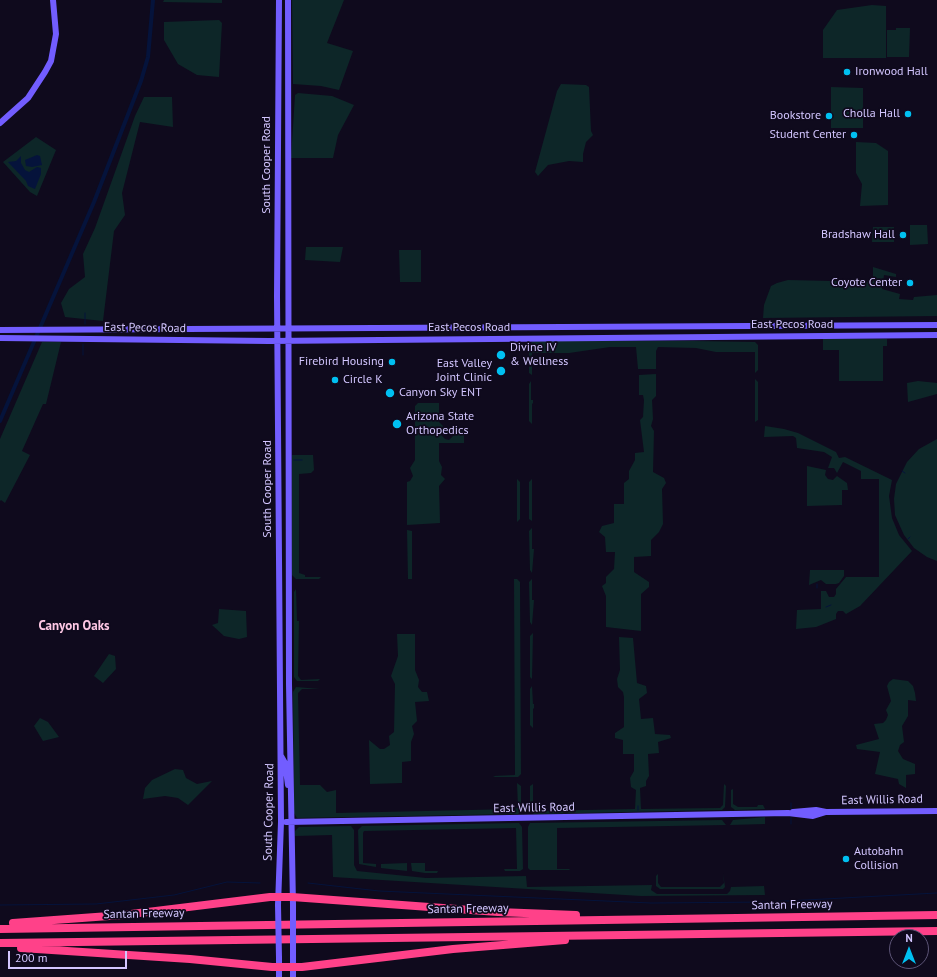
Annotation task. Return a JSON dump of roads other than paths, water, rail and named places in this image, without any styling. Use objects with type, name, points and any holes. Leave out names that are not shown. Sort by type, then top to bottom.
[{"type":"highway","points":[[0,924],[278,901],[498,912],[636,915],[656,920]]},
{"type":"highway","name":"Santan Freeway","points":[[0,929],[656,920],[937,914]]},
{"type":"highway","points":[[0,943],[937,931]]},
{"type":"highway","points":[[869,932],[886,935],[937,935]]},
{"type":"highway","points":[[0,948],[84,951],[293,967],[452,949],[587,939],[607,935]]},
{"type":"main road","points":[[0,123],[28,98],[46,72],[52,56],[56,34],[53,0]]},
{"type":"main road","name":"South Cooper Road","points":[[279,0],[277,340],[281,822],[278,901],[280,977]]},
{"type":"main road","name":"South Cooper Road","points":[[288,0],[290,822],[293,977]]},
{"type":"main road","name":"East Pecos Road","points":[[0,330],[937,325]]},
{"type":"main road","points":[[890,326],[890,335]]},
{"type":"main road","name":"East Pecos Road","points":[[0,338],[288,340],[937,335]]},
{"type":"main road","points":[[280,756],[284,760],[285,778],[290,793]]},
{"type":"main road","name":"East Willis Road","points":[[281,822],[788,813],[816,810],[826,812],[937,811]]},
{"type":"water","points":[[37,155],[40,156],[42,165],[32,167],[26,166],[25,160]]},
{"type":"water","points":[[21,156],[21,163],[25,170],[29,172],[37,167],[41,168],[41,174],[35,189],[28,186],[26,181],[8,162],[16,161]]},
{"type":"waterway","points":[[0,421],[94,202],[141,81],[148,57],[153,0]]},
{"type":"waterway","points":[[85,313],[85,324]]},
{"type":"waterway","points":[[83,344],[83,355]]},
{"type":"waterway","points":[[294,460],[302,460]]},
{"type":"waterway","points":[[826,607],[831,605]]},
{"type":"waterway","points":[[791,803],[791,809]]},
{"type":"waterway","points":[[791,817],[791,824]]},
{"type":"waterway","points":[[0,905],[96,904],[174,895],[227,882],[260,883]]},
{"type":"waterway","points":[[308,883],[379,891],[651,903],[768,902],[937,893]]},
{"type":"place","name":"Ironwood Hall","points":[[847,72]]},
{"type":"place","name":"Cholla Hall","points":[[908,114]]},
{"type":"place","name":"Bookstore","points":[[829,116]]},
{"type":"place","name":"Student Center","points":[[854,135]]},
{"type":"place","name":"Bradshaw Hall","points":[[903,235]]},
{"type":"place","name":"Coyote Center","points":[[910,283]]},
{"type":"place","name":"Divine IV & Wellness","points":[[501,355]]},
{"type":"place","name":"Firebird Housing","points":[[392,362]]},
{"type":"place","name":"East Valley Joint Clinic","points":[[501,371]]},
{"type":"place","name":"Circle K","points":[[335,380]]},
{"type":"place","name":"Canyon Sky ENT","points":[[390,393]]},
{"type":"place","name":"Arizona State Orthopedics","points":[[397,424]]},
{"type":"place","name":"Autobahn Collision","points":[[846,859]]},
{"type":"district","name":"Canyon Oaks","points":[[74,626]]}]
